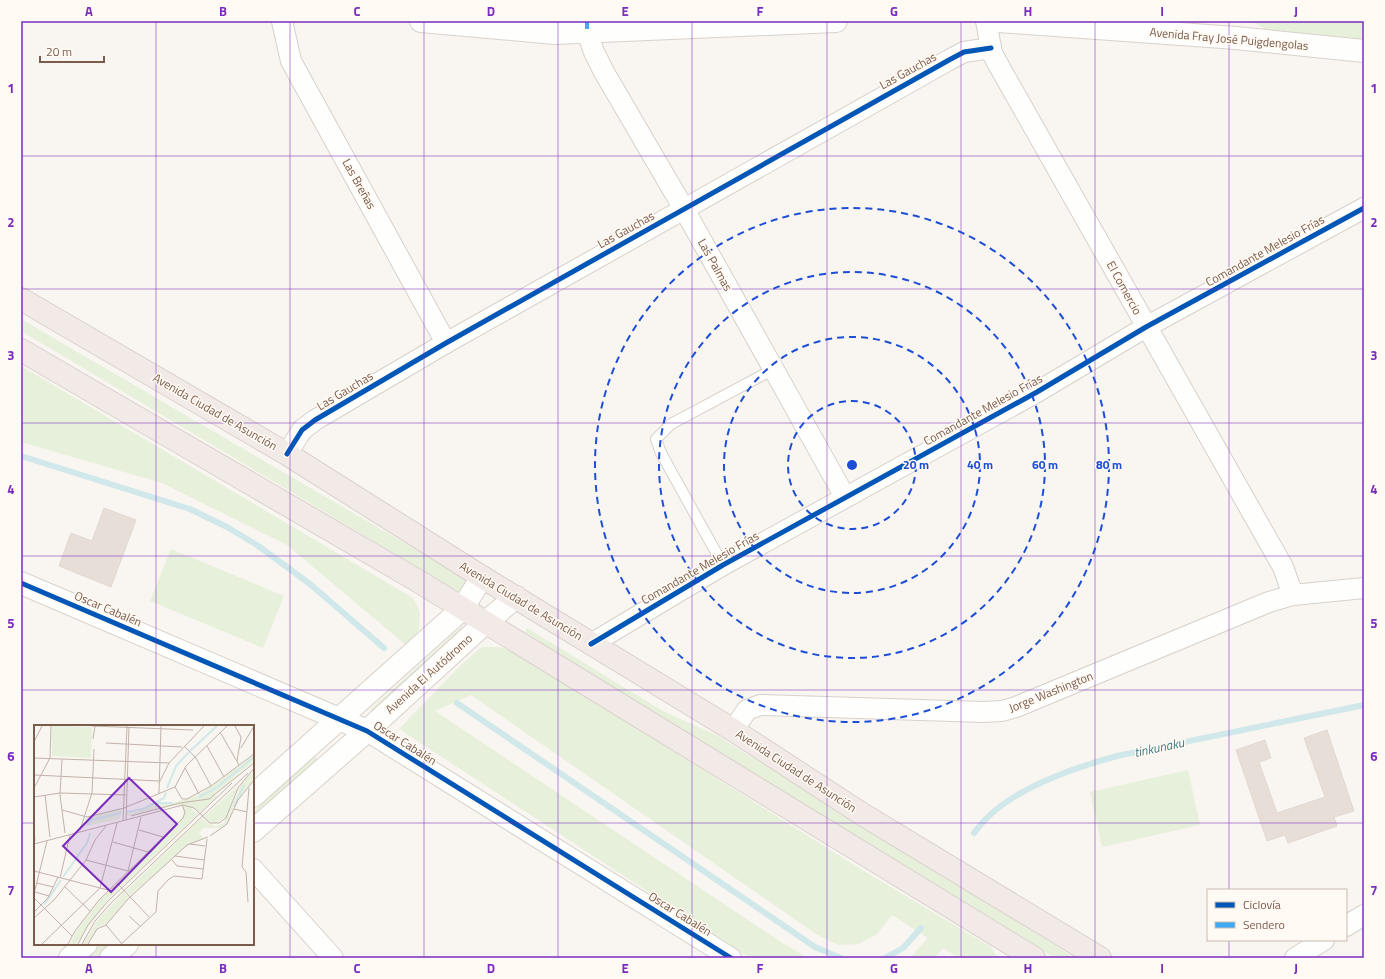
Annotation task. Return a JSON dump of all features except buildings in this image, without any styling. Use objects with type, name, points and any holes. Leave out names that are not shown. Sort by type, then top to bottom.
[{"type":"highway","name":"Avenida Ciudad de Asunción","points":[[21,299],[287,454],[482,577],[733,730],[862,814],[1100,958]]},
{"type":"highway","points":[[21,350],[418,581],[1034,958]]},
{"type":"street","name":"Las Breñas","points":[[282,21],[291,61],[446,343]]},
{"type":"street","points":[[420,21],[555,33],[836,21]]},
{"type":"street","name":"El Comercio","points":[[986,21],[992,53],[1283,567],[1293,595]]},
{"type":"street","name":"Avenida Fray José Puigdengolas","points":[[998,21],[1236,30],[1364,51]]},
{"type":"street","name":"Las Palmas","points":[[587,32],[594,52],[604,72],[684,209],[845,497]]},
{"type":"street","name":"Las Gauchas","points":[[287,454],[302,430],[315,420],[446,343],[949,60],[964,52],[991,48]]},
{"type":"street","name":"Comandante Melesio Frías","points":[[591,644],[723,564],[1037,392],[1146,327],[1364,208]]},
{"type":"street","points":[[254,795],[462,609],[482,577]]},
{"type":"street","name":"Oscar Cabalén","points":[[21,583],[367,731],[731,958]]},
{"type":"street","name":"Jorge Washington","points":[[733,730],[747,710],[760,705],[931,711],[1002,711],[1016,707],[1269,602],[1293,595],[1364,588]]},
{"type":"street","name":"Avenida El Autódromo","points":[[254,830],[367,731],[485,622],[516,597]]},
{"type":"street","points":[[254,870],[333,958]]},
{"type":"street","points":[[1347,925],[1364,915]]},
{"type":"street","points":[[1294,958],[1322,941]]},
{"type":"street","points":[[70,958],[85,945]]},
{"type":"street","points":[[111,958],[126,945]]},
{"type":"lane","points":[[723,564],[661,453],[656,439],[670,424],[774,369]]},
{"type":"green space","points":[[1253,21],[1364,21],[1364,39],[1268,30],[1254,23]]},
{"type":"green space","points":[[21,319],[468,580],[461,593],[21,331]]},
{"type":"green space","points":[[21,366],[413,598],[420,612],[419,630],[407,646],[287,545],[162,483],[21,442]]},
{"type":"green space","points":[[171,549],[284,596],[263,648],[150,601]]},
{"type":"green space","points":[[462,626],[467,632],[376,717],[370,710]]},
{"type":"green space","points":[[527,628],[663,711],[716,735],[1075,958],[1055,958],[1006,928],[960,904],[921,875],[858,841],[525,632]]},
{"type":"green space","points":[[482,647],[500,647],[524,655],[638,729],[851,863],[991,947],[998,958],[959,958],[943,948],[935,958],[910,958],[928,938],[892,915],[877,934],[859,944],[838,945],[816,934],[471,695],[435,711],[781,942],[808,958],[751,958],[739,951],[399,729],[461,665]]},
{"type":"green space","points":[[315,756],[321,763],[254,822],[254,811]]},
{"type":"green space","points":[[1188,770],[1200,825],[1102,847],[1090,792]]},
{"type":"green space","points":[[100,945],[113,945],[99,958],[85,958]]},
{"type":"waterway","points":[[21,456],[190,509],[227,527],[257,545],[310,584],[384,648]]},
{"type":"waterway","points":[[457,703],[815,947],[841,958]]},
{"type":"waterway","name":"tinkunaku","points":[[974,833],[990,815],[1017,795],[1033,786],[1085,766],[1117,756],[1364,705]]},
{"type":"waterway","points":[[885,958],[903,948],[921,928]]},
{"type":"marked path","points":[[587,21],[587,32]]},
{"type":"cycle path","points":[[287,454],[302,430],[315,420],[446,343],[949,60],[964,52],[991,48]]},
{"type":"cycle path","points":[[591,644],[723,565],[1037,392],[1146,327],[1364,208]]},
{"type":"cycle path","points":[[21,583],[367,731],[731,958]]}]
